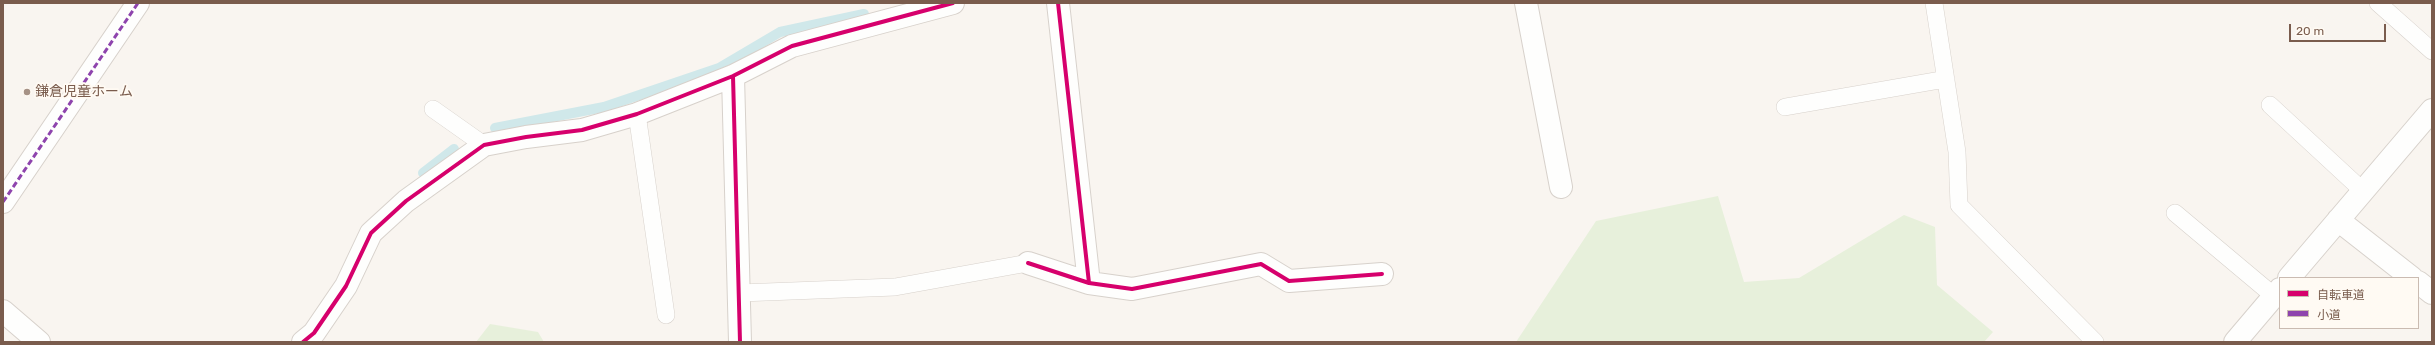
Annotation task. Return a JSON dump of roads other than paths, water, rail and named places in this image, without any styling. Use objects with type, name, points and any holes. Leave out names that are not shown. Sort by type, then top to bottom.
[{"type":"street","points":[[3,202],[138,3]]},
{"type":"street","points":[[303,342],[314,333],[346,286],[371,233],[406,201],[484,145],[526,137],[582,130],[638,114],[733,76],[792,46],[954,3]]},
{"type":"street","points":[[1058,3],[1089,283]]},
{"type":"street","points":[[1526,3],[1561,187]]},
{"type":"street","points":[[733,76],[740,293],[740,342]]},
{"type":"street","points":[[2290,277],[2432,110]]},
{"type":"street","points":[[2338,220],[2411,277]]},
{"type":"street","points":[[1028,263],[1089,283],[1132,289],[1261,264],[1289,281],[1382,274]]},
{"type":"street","points":[[2419,283],[2432,293]]},
{"type":"street","points":[[2235,342],[2277,292]]},
{"type":"street","points":[[3,311],[39,342]]},
{"type":"lane","points":[[1934,3],[1957,152],[1960,205],[2095,342]]},
{"type":"lane","points":[[2378,3],[2432,51]]},
{"type":"lane","points":[[1785,107],[1946,79]]},
{"type":"lane","points":[[2270,105],[2363,191]]},
{"type":"lane","points":[[433,109],[484,145]]},
{"type":"lane","points":[[638,114],[666,315]]},
{"type":"lane","points":[[2175,213],[2277,292]]},
{"type":"lane","points":[[740,293],[895,287],[1028,263]]},
{"type":"waterway","points":[[495,128],[604,107],[719,68],[780,32],[864,14]]},
{"type":"waterway","points":[[423,173],[454,149]]},
{"type":"place","name":"鎌倉児童ホーム","points":[[27,92]]}]
